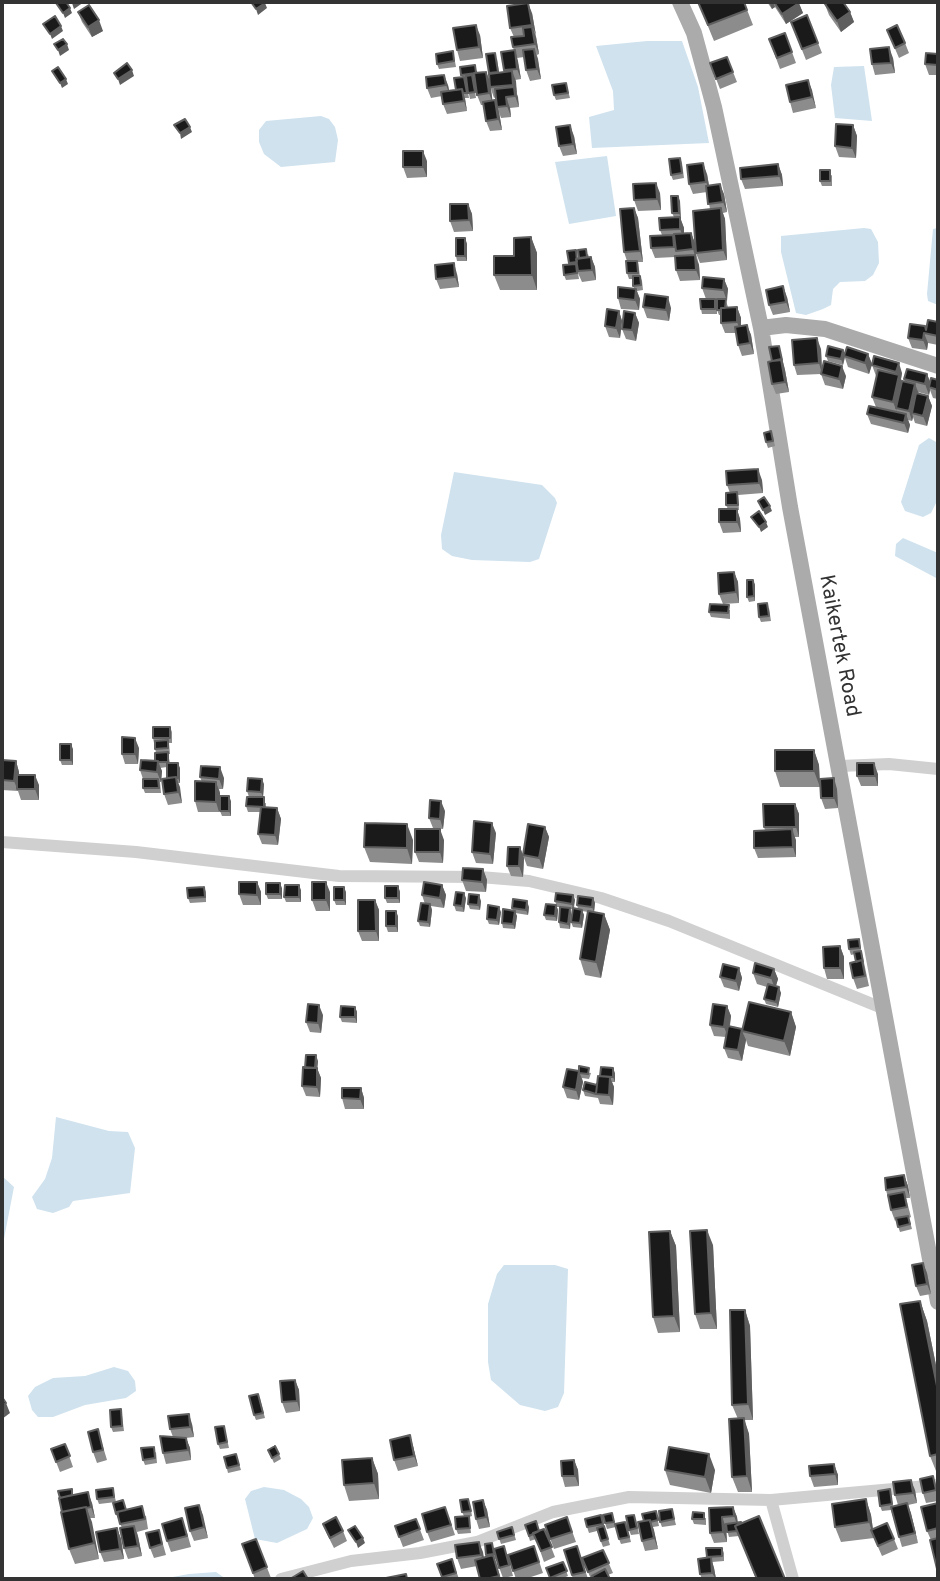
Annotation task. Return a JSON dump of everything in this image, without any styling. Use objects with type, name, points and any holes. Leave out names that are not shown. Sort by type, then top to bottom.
[{"type":"main road","name":"Kaikertek Road","points":[[680,2],[694,33],[714,107],[761,328],[790,507],[938,1302]]},
{"type":"main road","points":[[761,328],[786,325],[825,329],[938,366]]},
{"type":"street","points":[[839,766],[889,764],[938,769]]},
{"type":"street","points":[[2,842],[136,852],[339,876],[528,881],[601,898],[669,921],[882,1009]]},
{"type":"street","points":[[281,1579],[351,1561],[420,1553],[477,1542],[553,1512],[629,1497],[771,1500],[938,1485]]},
{"type":"street","points":[[771,1500],[793,1579]]},
{"type":"water","points":[[682,41],[698,87],[709,143],[592,148],[589,117],[614,110],[613,91],[596,46]]},
{"type":"water","points":[[864,66],[872,121],[835,118],[831,85],[834,67]]},
{"type":"water","points":[[321,116],[329,119],[335,127],[338,140],[335,162],[281,167],[264,154],[259,142],[259,130],[266,121]]},
{"type":"water","points":[[607,156],[616,216],[569,224],[555,162]]},
{"type":"water","points":[[938,228],[938,305],[928,301],[927,294],[933,229]]},
{"type":"water","points":[[871,229],[878,242],[879,263],[873,275],[865,281],[840,282],[833,289],[831,305],[823,309],[806,315],[796,313],[781,252],[781,236]]},
{"type":"water","points":[[929,438],[938,443],[938,499],[931,513],[923,517],[905,511],[901,502],[919,445]]},
{"type":"water","points":[[454,472],[542,485],[555,498],[557,503],[539,559],[530,562],[472,560],[452,556],[442,549],[441,535]]},
{"type":"water","points":[[903,538],[938,553],[938,579],[895,556],[896,544]]},
{"type":"water","points":[[56,1117],[109,1131],[128,1132],[135,1148],[130,1193],[73,1201],[69,1207],[53,1213],[37,1209],[32,1197],[45,1179],[52,1158]]},
{"type":"water","points":[[2,1176],[14,1187],[2,1249]]},
{"type":"water","points":[[504,1265],[555,1265],[568,1269],[564,1393],[558,1407],[545,1411],[520,1405],[491,1380],[488,1362],[488,1304],[497,1274]]},
{"type":"water","points":[[114,1367],[128,1371],[135,1381],[136,1391],[126,1398],[85,1405],[53,1417],[38,1417],[32,1410],[28,1396],[35,1387],[53,1378],[85,1376]]},
{"type":"water","points":[[264,1487],[284,1490],[301,1499],[309,1507],[313,1518],[307,1529],[277,1543],[255,1539],[245,1499],[251,1491]]},
{"type":"water","points":[[216,1572],[226,1579],[162,1579],[189,1574]]},
{"type":"building","points":[[66,2],[70,8],[63,13],[56,3]]},
{"type":"building","points":[[251,2],[264,2],[265,3],[256,9]]},
{"type":"building","points":[[698,2],[744,2],[747,10],[708,25]]},
{"type":"building","points":[[774,2],[798,2],[799,3],[782,14]]},
{"type":"building","points":[[843,2],[850,12],[837,21],[825,4]]},
{"type":"building","points":[[528,3],[532,25],[510,28],[507,6]]},
{"type":"building","points":[[89,5],[99,20],[88,27],[78,12]]},
{"type":"building","points":[[807,15],[818,43],[802,49],[791,22]]},
{"type":"building","points":[[55,16],[61,26],[50,34],[43,24]]},
{"type":"building","points":[[476,25],[479,47],[457,50],[453,28]]},
{"type":"building","points":[[897,25],[905,43],[895,48],[887,30]]},
{"type":"building","points":[[532,27],[535,44],[513,47],[511,37],[524,36],[523,28]]},
{"type":"building","points":[[785,33],[792,52],[777,58],[769,39]]},
{"type":"building","points":[[63,39],[67,44],[58,50],[54,44]]},
{"type":"building","points":[[889,47],[891,63],[872,64],[870,49]]},
{"type":"building","points":[[534,49],[537,69],[526,70],[523,50]]},
{"type":"building","points":[[515,50],[517,69],[504,70],[501,52]]},
{"type":"building","points":[[453,51],[454,61],[437,64],[436,54]]},
{"type":"building","points":[[495,53],[498,72],[489,73],[486,54]]},
{"type":"building","points":[[926,53],[938,54],[938,65],[925,64]]},
{"type":"building","points":[[727,57],[733,72],[716,79],[710,63]]},
{"type":"building","points":[[127,63],[132,70],[118,79],[114,73]]},
{"type":"building","points":[[475,65],[476,73],[461,75],[460,67]]},
{"type":"building","points":[[58,67],[66,79],[60,83],[52,71]]},
{"type":"building","points":[[512,71],[513,85],[490,87],[489,74]]},
{"type":"building","points":[[486,72],[489,93],[477,95],[474,73]]},
{"type":"building","points":[[444,75],[446,85],[427,88],[426,77]]},
{"type":"building","points":[[472,75],[475,92],[468,93],[466,76]]},
{"type":"building","points":[[464,77],[467,93],[463,93],[462,89],[456,90],[454,78]]},
{"type":"building","points":[[808,80],[812,97],[790,102],[786,85]]},
{"type":"building","points":[[566,83],[568,93],[554,95],[552,85]]},
{"type":"building","points":[[514,87],[515,96],[506,97],[507,106],[497,107],[495,89]]},
{"type":"building","points":[[462,89],[464,101],[443,104],[441,92]]},
{"type":"building","points":[[495,100],[498,119],[486,121],[483,102]]},
{"type":"building","points":[[185,119],[190,127],[180,133],[174,125]]},
{"type":"building","points":[[836,124],[853,125],[852,148],[835,146]]},
{"type":"building","points":[[570,125],[573,144],[559,146],[556,127]]},
{"type":"building","points":[[403,151],[423,151],[423,167],[403,167]]},
{"type":"building","points":[[680,158],[682,173],[671,175],[669,159]]},
{"type":"building","points":[[703,163],[706,182],[689,184],[687,165]]},
{"type":"building","points":[[778,164],[779,176],[741,179],[740,168]]},
{"type":"building","points":[[820,170],[830,170],[830,181],[820,181]]},
{"type":"building","points":[[656,183],[657,199],[634,200],[633,184]]},
{"type":"building","points":[[720,184],[723,202],[708,204],[706,186]]},
{"type":"building","points":[[671,196],[678,196],[679,213],[672,213]]},
{"type":"building","points":[[450,204],[468,204],[469,220],[450,221]]},
{"type":"building","points":[[634,208],[640,251],[624,252],[620,209]]},
{"type":"building","points":[[721,208],[723,250],[696,253],[693,211]]},
{"type":"building","points":[[680,217],[680,229],[660,230],[659,218]]},
{"type":"building","points":[[691,233],[693,249],[676,251],[674,234]]},
{"type":"building","points":[[673,235],[674,247],[651,248],[650,236]]},
{"type":"building","points":[[531,237],[532,275],[494,275],[494,256],[514,256],[514,238]]},
{"type":"building","points":[[456,238],[465,238],[465,256],[456,256]]},
{"type":"building","points":[[586,249],[587,257],[579,258],[578,250]]},
{"type":"building","points":[[576,250],[577,262],[569,263],[567,251]]},
{"type":"building","points":[[695,255],[696,270],[676,270],[675,256]]},
{"type":"building","points":[[591,257],[592,270],[578,271],[576,259]]},
{"type":"building","points":[[626,261],[637,261],[638,273],[627,273]]},
{"type":"building","points":[[454,263],[455,277],[436,279],[435,265]]},
{"type":"building","points":[[576,264],[577,273],[564,275],[563,265]]},
{"type":"building","points":[[633,276],[640,276],[641,285],[633,286]]},
{"type":"building","points":[[703,277],[724,279],[723,290],[702,288]]},
{"type":"building","points":[[783,286],[786,302],[769,305],[766,290]]},
{"type":"building","points":[[618,287],[636,289],[635,300],[618,298]]},
{"type":"building","points":[[645,294],[668,297],[666,310],[643,307]]},
{"type":"building","points":[[700,299],[715,299],[715,309],[701,309]]},
{"type":"building","points":[[717,299],[726,299],[725,308],[717,310]]},
{"type":"building","points":[[737,307],[737,322],[721,323],[721,308]]},
{"type":"building","points":[[607,309],[619,311],[616,328],[605,326]]},
{"type":"building","points":[[624,311],[635,313],[632,330],[622,329]]},
{"type":"building","points":[[928,320],[938,322],[938,336],[924,333],[923,340],[908,338],[910,324],[925,326],[926,330]]},
{"type":"building","points":[[747,325],[750,343],[738,345],[735,327]]},
{"type":"building","points":[[817,338],[819,363],[794,365],[792,340]]},
{"type":"building","points":[[779,346],[782,360],[772,361],[769,347]]},
{"type":"building","points":[[828,346],[843,350],[841,359],[826,356]]},
{"type":"building","points":[[847,347],[868,354],[865,363],[844,356]]},
{"type":"building","points":[[874,356],[899,363],[896,372],[872,365]]},
{"type":"building","points":[[781,359],[785,382],[772,384],[768,362]]},
{"type":"building","points":[[824,361],[842,366],[839,379],[821,374]]},
{"type":"building","points":[[907,369],[927,374],[925,384],[904,379]]},
{"type":"building","points":[[878,370],[899,375],[893,402],[872,397]]},
{"type":"building","points":[[931,378],[938,380],[938,390],[929,387]]},
{"type":"building","points":[[902,381],[915,384],[909,411],[896,408]]},
{"type":"building","points":[[916,393],[928,396],[923,416],[912,413]]},
{"type":"building","points":[[869,406],[906,414],[904,423],[867,414]]},
{"type":"building","points":[[771,431],[773,441],[766,442],[764,433]]},
{"type":"building","points":[[758,469],[759,483],[727,485],[726,471]]},
{"type":"building","points":[[737,492],[738,505],[726,505],[726,493]]},
{"type":"building","points":[[764,497],[770,506],[763,510],[758,501]]},
{"type":"building","points":[[719,509],[737,509],[737,522],[719,522]]},
{"type":"building","points":[[759,511],[766,522],[759,527],[751,517]]},
{"type":"building","points":[[734,572],[736,592],[719,594],[718,573]]},
{"type":"building","points":[[747,580],[753,580],[754,596],[747,597]]},
{"type":"building","points":[[767,603],[769,616],[759,617],[758,604]]},
{"type":"building","points":[[710,604],[729,605],[728,613],[709,612]]},
{"type":"building","points":[[153,727],[170,727],[170,738],[153,738]]},
{"type":"building","points":[[122,737],[135,738],[135,754],[122,754]]},
{"type":"building","points":[[168,740],[168,748],[155,749],[155,741]]},
{"type":"building","points":[[60,744],[71,744],[71,760],[60,760]]},
{"type":"building","points":[[775,750],[814,750],[814,771],[775,771]]},
{"type":"building","points":[[168,752],[168,762],[155,761],[155,753]]},
{"type":"building","points":[[2,760],[16,761],[14,781],[2,780]]},
{"type":"building","points":[[141,760],[158,761],[157,772],[140,770]]},
{"type":"building","points":[[167,763],[178,763],[178,778],[167,778]]},
{"type":"building","points":[[857,763],[874,763],[875,776],[857,776]]},
{"type":"building","points":[[201,766],[220,767],[219,779],[200,777]]},
{"type":"building","points":[[17,775],[35,775],[35,789],[17,789]]},
{"type":"building","points":[[176,777],[178,792],[164,794],[162,779]]},
{"type":"building","points":[[248,778],[262,779],[261,792],[247,791]]},
{"type":"building","points":[[834,778],[834,798],[821,798],[820,779]]},
{"type":"building","points":[[143,779],[158,779],[159,788],[143,788]]},
{"type":"building","points":[[195,781],[216,782],[216,802],[195,801]]},
{"type":"building","points":[[220,796],[229,796],[229,811],[220,811]]},
{"type":"building","points":[[247,797],[264,797],[264,807],[246,806]]},
{"type":"building","points":[[430,800],[441,801],[440,819],[429,818]]},
{"type":"building","points":[[763,804],[795,804],[796,827],[764,827]]},
{"type":"building","points":[[261,807],[277,808],[275,835],[258,834]]},
{"type":"building","points":[[474,821],[492,823],[490,854],[472,852]]},
{"type":"building","points":[[365,823],[407,824],[407,848],[364,847]]},
{"type":"building","points":[[528,824],[545,827],[539,858],[523,855]]},
{"type":"building","points":[[415,829],[440,829],[440,852],[415,852]]},
{"type":"building","points":[[792,829],[793,847],[754,848],[754,831]]},
{"type":"building","points":[[508,847],[520,847],[519,866],[507,866]]},
{"type":"building","points":[[463,868],[483,869],[482,882],[462,880]]},
{"type":"building","points":[[239,882],[257,882],[257,895],[239,894]]},
{"type":"building","points":[[312,882],[326,882],[326,900],[312,900]]},
{"type":"building","points":[[424,882],[442,885],[440,898],[422,895]]},
{"type":"building","points":[[266,883],[280,883],[280,894],[266,894]]},
{"type":"building","points":[[285,885],[299,885],[299,897],[284,897]]},
{"type":"building","points":[[385,886],[398,886],[398,898],[385,898]]},
{"type":"building","points":[[204,887],[205,897],[188,898],[187,888]]},
{"type":"building","points":[[334,887],[344,887],[344,900],[334,900]]},
{"type":"building","points":[[456,892],[464,893],[462,906],[454,905]]},
{"type":"building","points":[[556,893],[573,895],[572,904],[555,901]]},
{"type":"building","points":[[469,894],[479,895],[478,905],[468,904]]},
{"type":"building","points":[[578,896],[593,898],[592,907],[577,905]]},
{"type":"building","points":[[513,899],[527,901],[526,910],[512,908]]},
{"type":"building","points":[[358,900],[375,900],[376,931],[358,931]]},
{"type":"building","points":[[421,903],[430,904],[428,922],[418,921]]},
{"type":"building","points":[[546,904],[556,905],[555,916],[544,915]]},
{"type":"building","points":[[488,905],[499,907],[497,920],[487,919]]},
{"type":"building","points":[[560,907],[570,908],[568,924],[559,922]]},
{"type":"building","points":[[573,908],[582,910],[580,923],[571,922]]},
{"type":"building","points":[[503,909],[515,911],[513,924],[502,923]]},
{"type":"building","points":[[386,911],[396,911],[396,926],[386,926]]},
{"type":"building","points":[[588,911],[604,914],[596,962],[580,959]]},
{"type":"building","points":[[859,939],[860,948],[849,949],[848,940]]},
{"type":"building","points":[[840,946],[840,968],[824,968],[823,947]]},
{"type":"building","points":[[861,951],[863,962],[856,962],[854,952]]},
{"type":"building","points":[[862,960],[865,976],[853,978],[850,963]]},
{"type":"building","points":[[755,963],[774,969],[771,978],[753,973]]},
{"type":"building","points":[[723,964],[739,968],[736,981],[720,977]]},
{"type":"building","points":[[768,984],[779,987],[776,1002],[764,999]]},
{"type":"building","points":[[749,1002],[791,1012],[784,1041],[742,1031]]},
{"type":"building","points":[[308,1004],[319,1005],[318,1023],[306,1022]]},
{"type":"building","points":[[713,1004],[727,1006],[724,1027],[710,1025]]},
{"type":"building","points":[[341,1006],[355,1007],[355,1017],[340,1017]]},
{"type":"building","points":[[728,1026],[742,1029],[738,1050],[724,1048]]},
{"type":"building","points":[[306,1055],[316,1055],[315,1068],[305,1068]]},
{"type":"building","points":[[579,1066],[589,1068],[588,1074],[579,1073]]},
{"type":"building","points":[[303,1067],[317,1068],[317,1087],[302,1086]]},
{"type":"building","points":[[601,1067],[613,1068],[613,1077],[600,1076]]},
{"type":"building","points":[[567,1069],[579,1071],[576,1090],[563,1087]]},
{"type":"building","points":[[598,1076],[610,1077],[609,1095],[596,1094]]},
{"type":"building","points":[[585,1082],[597,1085],[596,1094],[583,1090]]},
{"type":"building","points":[[342,1088],[361,1088],[360,1099],[342,1098]]},
{"type":"building","points":[[904,1175],[906,1187],[886,1190],[885,1178]]},
{"type":"building","points":[[904,1192],[907,1207],[891,1210],[888,1195]]},
{"type":"building","points":[[908,1216],[910,1224],[898,1227],[896,1218]]},
{"type":"building","points":[[707,1230],[711,1313],[695,1314],[690,1231]]},
{"type":"building","points":[[670,1231],[674,1316],[653,1317],[649,1232]]},
{"type":"building","points":[[923,1263],[927,1284],[916,1286],[912,1265]]},
{"type":"building","points":[[920,1301],[938,1391],[938,1454],[930,1456],[900,1304]]},
{"type":"building","points":[[730,1310],[745,1310],[748,1404],[732,1405]]},
{"type":"building","points":[[295,1380],[297,1401],[282,1402],[280,1381]]},
{"type":"building","points":[[258,1394],[263,1413],[254,1415],[249,1396]]},
{"type":"building","points":[[121,1409],[122,1426],[111,1427],[110,1410]]},
{"type":"building","points":[[189,1414],[190,1427],[170,1429],[168,1416]]},
{"type":"building","points":[[744,1418],[747,1476],[732,1477],[729,1419]]},
{"type":"building","points":[[224,1426],[227,1442],[218,1444],[215,1427]]},
{"type":"building","points":[[98,1429],[103,1450],[93,1452],[88,1432]]},
{"type":"building","points":[[410,1435],[414,1456],[394,1460],[390,1440]]},
{"type":"building","points":[[160,1436],[186,1438],[188,1450],[163,1453]]},
{"type":"building","points":[[65,1444],[70,1456],[56,1462],[51,1449]]},
{"type":"building","points":[[275,1446],[279,1454],[272,1458],[268,1450]]},
{"type":"building","points":[[154,1447],[155,1458],[143,1460],[141,1448]]},
{"type":"building","points":[[669,1447],[709,1454],[705,1477],[665,1470]]},
{"type":"building","points":[[236,1454],[239,1465],[227,1468],[224,1457]]},
{"type":"building","points":[[372,1458],[374,1483],[344,1485],[342,1460]]},
{"type":"building","points":[[574,1460],[575,1476],[562,1476],[561,1461]]},
{"type":"building","points":[[834,1464],[835,1474],[810,1476],[809,1466]]},
{"type":"building","points":[[933,1476],[936,1490],[923,1493],[920,1479]]},
{"type":"building","points":[[911,1480],[913,1493],[895,1495],[893,1482]]},
{"type":"building","points":[[113,1488],[114,1497],[97,1499],[96,1490]]},
{"type":"building","points":[[72,1489],[72,1495],[60,1498],[58,1491]]},
{"type":"building","points":[[890,1489],[892,1504],[880,1506],[878,1491]]},
{"type":"building","points":[[88,1492],[91,1507],[62,1512],[59,1498]]},
{"type":"building","points":[[468,1499],[471,1511],[462,1512],[460,1500]]},
{"type":"building","points":[[866,1499],[869,1522],[835,1527],[832,1504]]},
{"type":"building","points":[[123,1500],[126,1510],[116,1514],[113,1503]]},
{"type":"building","points":[[483,1500],[486,1517],[476,1519],[473,1502]]},
{"type":"building","points":[[907,1503],[915,1533],[899,1537],[891,1507]]},
{"type":"building","points":[[938,1503],[938,1528],[927,1531],[921,1507]]},
{"type":"building","points":[[199,1505],[204,1527],[190,1531],[185,1508]]},
{"type":"building","points":[[142,1506],[145,1519],[120,1524],[117,1512]]},
{"type":"building","points":[[86,1507],[94,1543],[69,1549],[61,1512]]},
{"type":"building","points":[[445,1507],[451,1525],[427,1532],[422,1514]]},
{"type":"building","points":[[733,1507],[734,1516],[722,1517],[723,1532],[710,1533],[709,1508]]},
{"type":"building","points":[[672,1509],[674,1519],[660,1522],[659,1511]]},
{"type":"building","points":[[656,1511],[658,1520],[644,1521],[642,1514]]},
{"type":"building","points":[[693,1512],[704,1513],[704,1519],[692,1519]]},
{"type":"building","points":[[612,1513],[614,1522],[605,1523],[603,1515]]},
{"type":"building","points":[[601,1515],[603,1524],[587,1527],[585,1519]]},
{"type":"building","points":[[634,1515],[637,1528],[629,1530],[626,1516]]},
{"type":"building","points":[[469,1516],[470,1528],[456,1529],[455,1517]]},
{"type":"building","points":[[759,1516],[785,1579],[757,1579],[735,1526]]},
{"type":"building","points":[[336,1517],[343,1531],[330,1538],[323,1524]]},
{"type":"building","points":[[567,1517],[572,1532],[550,1539],[545,1525]]},
{"type":"building","points":[[182,1518],[187,1536],[167,1541],[162,1524]]},
{"type":"building","points":[[416,1519],[420,1529],[399,1537],[395,1526]]},
{"type":"building","points":[[650,1520],[654,1538],[642,1541],[638,1522]]},
{"type":"building","points":[[536,1521],[539,1531],[529,1536],[525,1525]]},
{"type":"building","points":[[625,1522],[629,1537],[619,1539],[615,1524]]},
{"type":"building","points":[[741,1522],[735,1526],[737,1531],[727,1532],[726,1524]]},
{"type":"building","points":[[887,1523],[894,1539],[878,1546],[871,1530]]},
{"type":"building","points":[[134,1526],[138,1546],[124,1548],[120,1528]]},
{"type":"building","points":[[355,1526],[363,1538],[356,1542],[348,1530]]},
{"type":"building","points":[[604,1526],[608,1539],[601,1541],[597,1528]]},
{"type":"building","points":[[512,1527],[514,1535],[499,1539],[497,1532]]},
{"type":"building","points":[[117,1528],[120,1549],[100,1552],[96,1532]]},
{"type":"building","points":[[544,1529],[552,1547],[541,1551],[533,1533]]},
{"type":"building","points":[[159,1530],[162,1544],[150,1548],[146,1533]]},
{"type":"building","points":[[938,1538],[938,1573],[930,1540]]},
{"type":"building","points":[[256,1539],[267,1567],[253,1573],[242,1544]]},
{"type":"building","points":[[479,1542],[481,1555],[457,1558],[455,1545]]},
{"type":"building","points":[[492,1543],[494,1554],[486,1555],[485,1544]]},
{"type":"building","points":[[504,1546],[509,1565],[499,1568],[494,1549]]},
{"type":"building","points":[[534,1546],[539,1562],[513,1571],[508,1555]]},
{"type":"building","points":[[577,1546],[585,1572],[572,1575],[564,1550]]},
{"type":"building","points":[[706,1548],[722,1548],[722,1556],[707,1557]]},
{"type":"building","points":[[603,1550],[609,1563],[588,1572],[582,1558]]},
{"type":"building","points":[[493,1555],[499,1576],[480,1579],[475,1560]]},
{"type":"building","points":[[711,1557],[712,1573],[700,1574],[698,1559]]},
{"type":"building","points":[[452,1559],[456,1573],[442,1577],[437,1564]]},
{"type":"building","points":[[563,1562],[567,1571],[550,1578],[546,1568]]},
{"type":"building","points":[[605,1569],[610,1579],[594,1579],[592,1576]]},
{"type":"building","points":[[303,1571],[308,1579],[290,1579]]},
{"type":"building","points":[[406,1574],[407,1579],[386,1579],[386,1578]]}]
